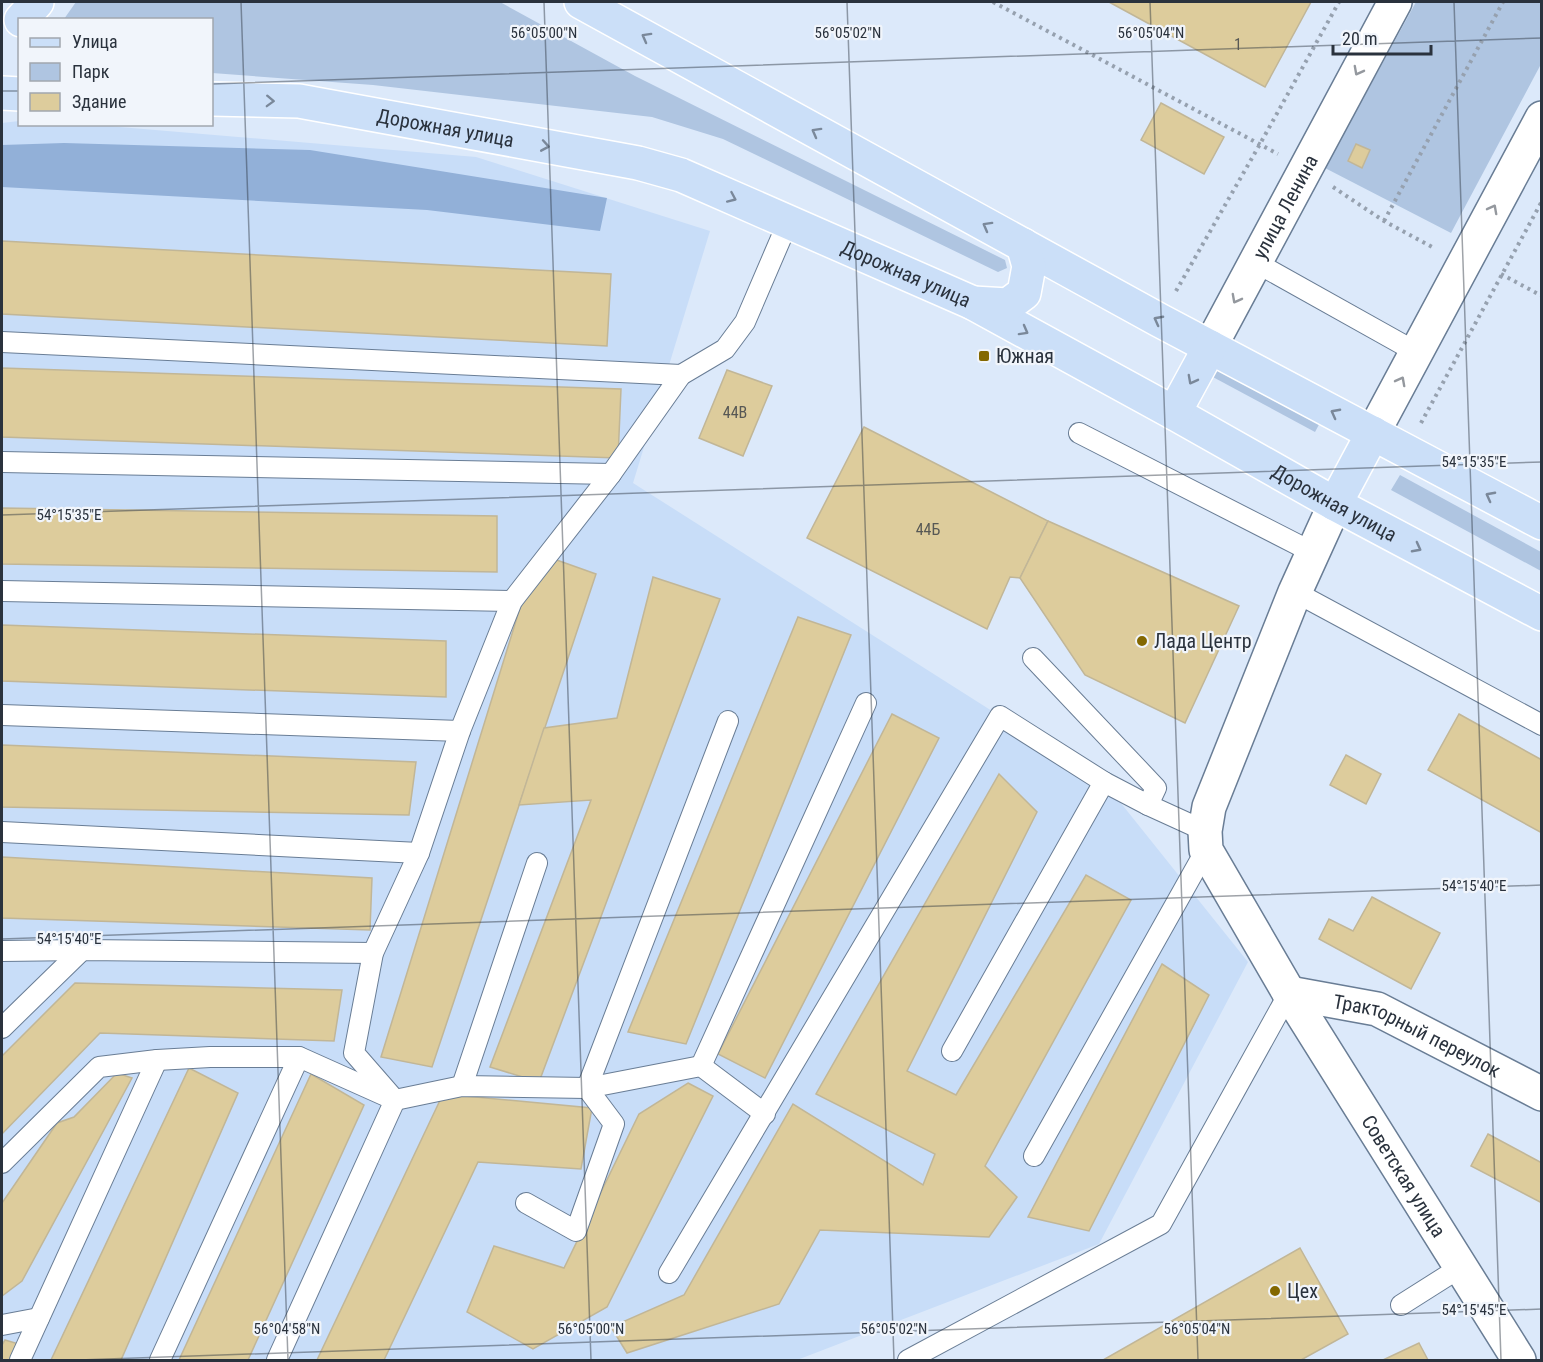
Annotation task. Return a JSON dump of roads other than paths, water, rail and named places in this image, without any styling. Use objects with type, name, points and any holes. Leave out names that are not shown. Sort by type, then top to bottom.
[{"type":"main road","points":[[22,18],[37,2]]},
{"type":"main road","points":[[580,2],[1159,320],[1542,523]]},
{"type":"main road","points":[[2,35],[18,22]]},
{"type":"main road","points":[[2,93],[18,93]]},
{"type":"main road","name":"Дорожная улица","points":[[213,99],[299,101],[638,163],[681,175],[973,303],[1335,504],[1542,614]]},
{"type":"main road","points":[[973,303],[1008,305],[1024,293],[1029,266],[1023,246]]},
{"type":"main road","name":"улица Ленина","points":[[1174,413],[1210,347]]},
{"type":"main road","points":[[1335,504],[1373,433]]},
{"type":"street","name":"улица Ленина","points":[[1210,347],[1395,2]]},
{"type":"street","points":[[1373,433],[1542,118]]},
{"type":"street","points":[[1206,841],[1209,807],[1295,592],[1335,504]]},
{"type":"street","name":"Советская улица","points":[[1206,841],[1289,993],[1519,1360]]},
{"type":"street","name":"Тракторный переулок","points":[[1289,993],[1377,1009],[1542,1094]]},
{"type":"lane","points":[[395,1100],[354,1053],[373,953],[419,853],[460,731],[512,601],[611,474],[681,375],[725,349],[745,322],[788,222]]},
{"type":"lane","points":[[1255,262],[1416,352]]},
{"type":"lane","points":[[2,342],[681,375]]},
{"type":"lane","points":[[1079,433],[1312,552]]},
{"type":"lane","points":[[2,462],[611,474]]},
{"type":"lane","points":[[2,591],[512,601]]},
{"type":"lane","points":[[1295,592],[1542,725]]},
{"type":"lane","points":[[1033,658],[1156,788],[1148,806]]},
{"type":"lane","points":[[701,1066],[866,703]]},
{"type":"lane","points":[[2,715],[460,731]]},
{"type":"lane","points":[[669,1273],[1000,716],[1104,782],[1206,841],[1034,1156]]},
{"type":"lane","points":[[587,1088],[728,721]]},
{"type":"lane","points":[[952,1051],[1104,782]]},
{"type":"lane","points":[[2,832],[419,853]]},
{"type":"lane","points":[[462,1086],[537,864]]},
{"type":"lane","points":[[2,1028],[82,950]]},
{"type":"lane","points":[[2,951],[373,953]]},
{"type":"lane","points":[[908,1360],[1161,1224],[1289,993]]},
{"type":"lane","points":[[2,1163],[99,1067],[157,1060],[210,1057],[299,1057],[395,1100],[462,1086],[587,1088],[701,1066],[765,1114]]},
{"type":"lane","points":[[160,1360],[299,1057]]},
{"type":"lane","points":[[20,1360],[157,1060]]},
{"type":"lane","points":[[526,1203],[576,1231],[614,1124],[587,1088]]},
{"type":"lane","points":[[277,1360],[395,1100]]},
{"type":"lane","points":[[1401,1305],[1461,1267]]},
{"type":"lane","points":[[2,1325],[39,1318]]},
{"type":"place","name":"Южная","points":[[984,356]]},
{"type":"place","name":"Лада Центр","points":[[1142,641]]},
{"type":"place","name":"Цех","points":[[1275,1291]]}]
